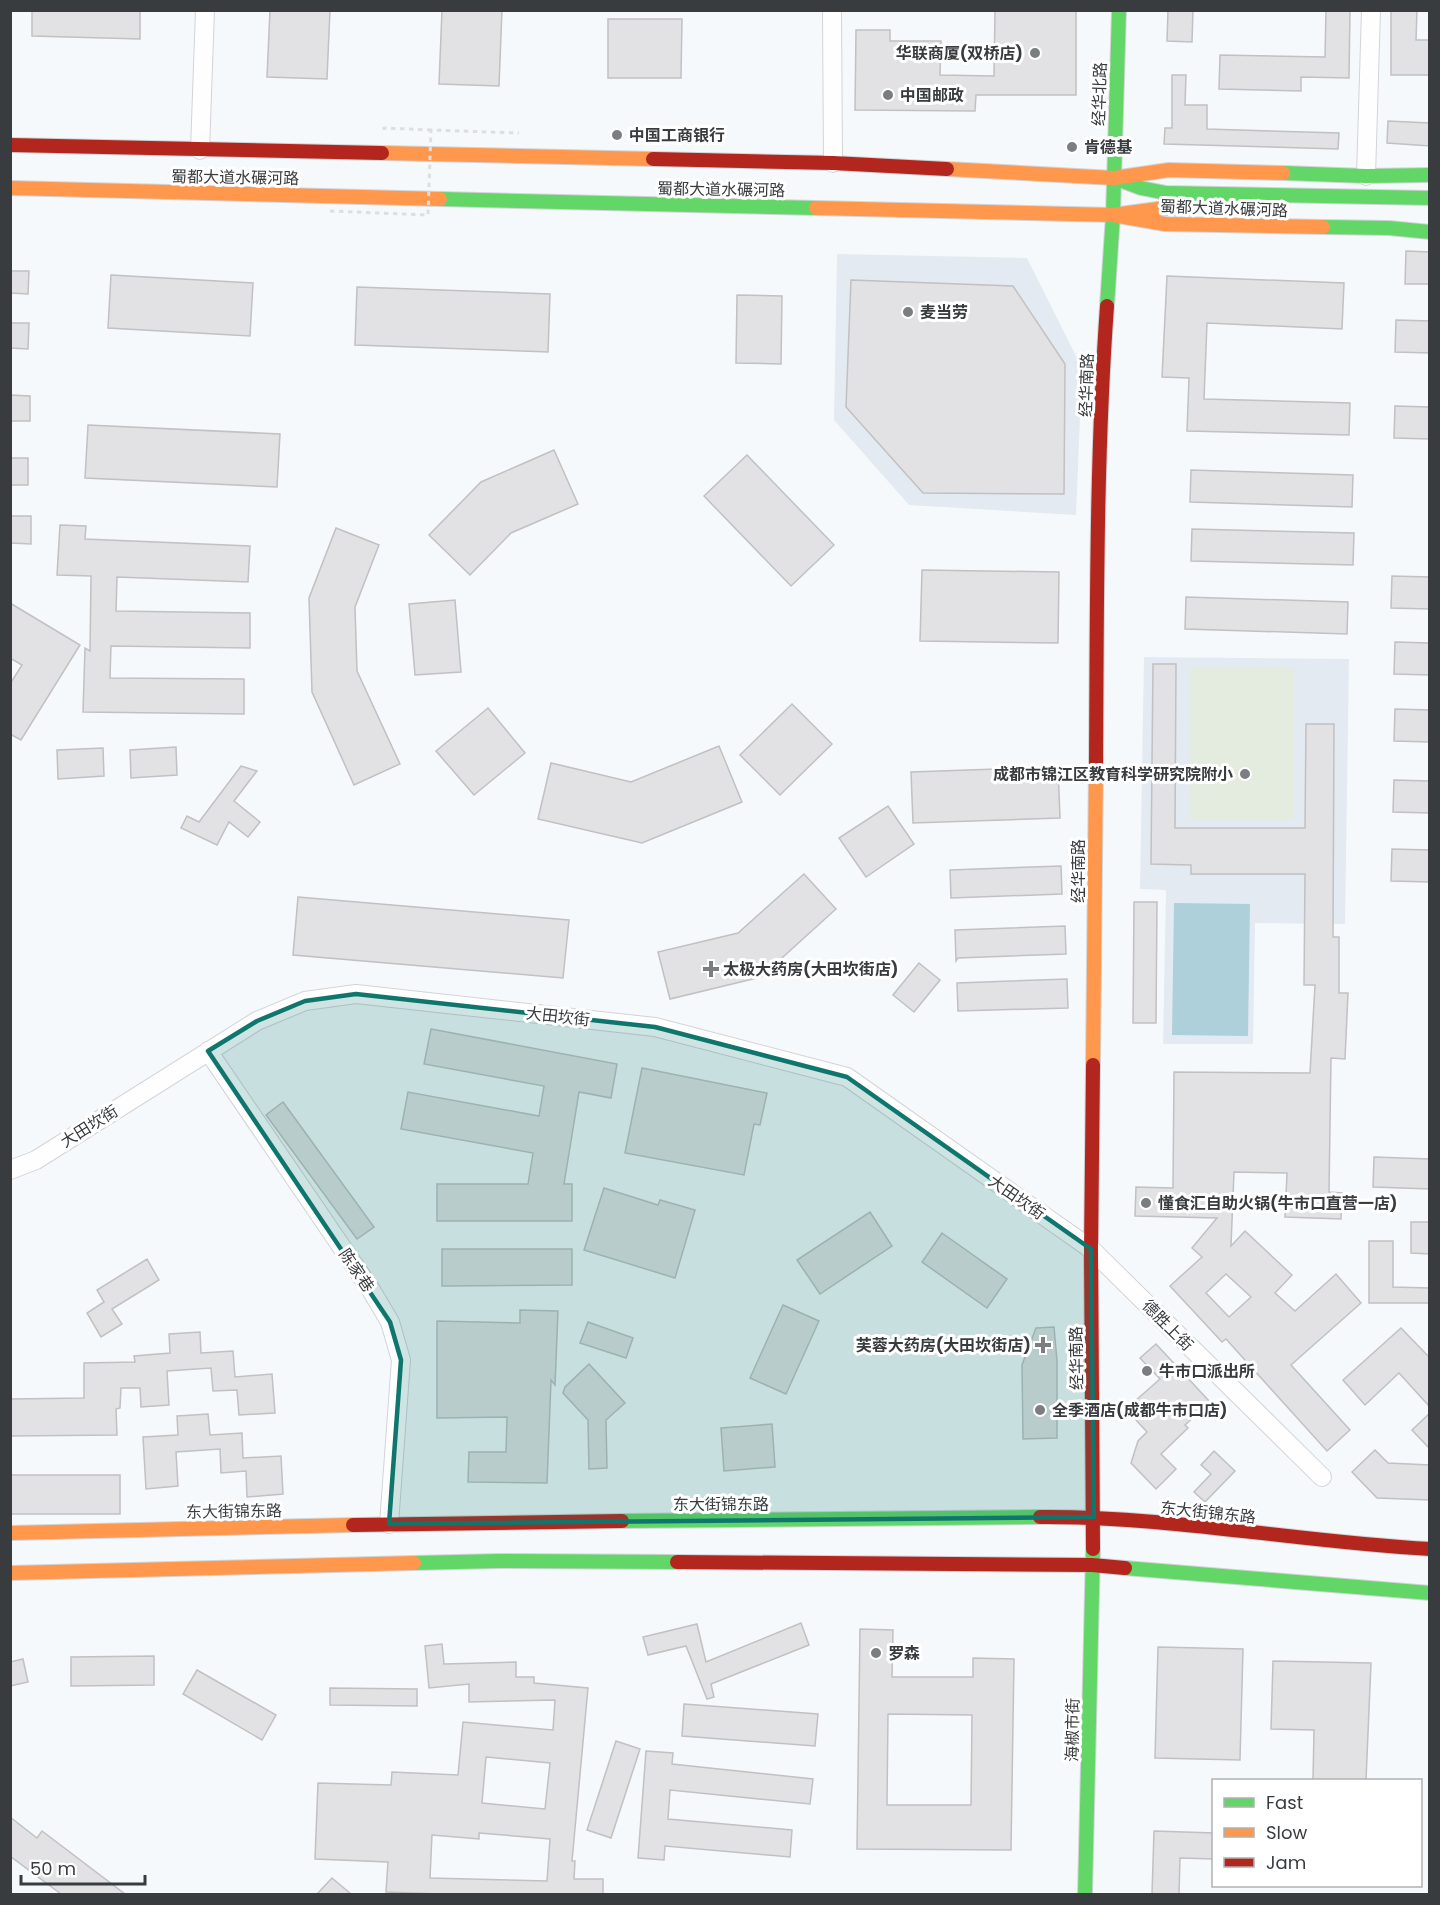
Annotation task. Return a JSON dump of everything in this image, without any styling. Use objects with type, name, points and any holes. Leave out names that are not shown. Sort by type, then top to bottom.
[{"type":"main road","name":"经华北路","points":[[1114,178],[1119,10]]},
{"type":"main road","name":"蜀都大道水碾河路","points":[[10,145],[833,163],[1114,178],[1169,170],[1366,176],[1430,175]]},
{"type":"main road","points":[[1114,178],[1141,188],[1166,193],[1430,198]]},
{"type":"main road","name":"经华南路","points":[[1092,1565],[1094,1517],[1091,1249],[1098,516],[1102,370],[1114,178]]},
{"type":"main road","name":"蜀都大道水碾河路","points":[[10,188],[1113,215],[1165,224],[1389,228],[1430,232]]},
{"type":"main road","points":[[1359,198],[1430,194]]},
{"type":"main road","points":[[1113,215],[1165,208],[1200,209]]},
{"type":"main road","name":"东大街锦东路","points":[[10,1533],[501,1521],[1094,1517],[1377,1546],[1430,1549]]},
{"type":"main road","points":[[10,1573],[499,1561],[1092,1565],[1430,1593]]},
{"type":"main road","name":"海椒市街","points":[[1085,1894],[1092,1565]]},
{"type":"street","points":[[200,150],[205,10]]},
{"type":"street","points":[[832,10],[833,163]]},
{"type":"street","points":[[1366,176],[1371,10]]},
{"type":"street","name":"大田坎街","points":[[10,1170],[36,1160],[257,1021],[305,1001],[356,994],[655,1027],[847,1077],[1091,1249]]},
{"type":"street","name":"陈家巷","points":[[208,1051],[371,1290],[390,1322],[401,1360],[388,1524]]},
{"type":"street","name":"德胜上街","points":[[1091,1249],[1322,1477]]},
{"type":"path","points":[[384,128],[519,133]]},
{"type":"path","points":[[330,212],[428,215],[431,130]]},
{"type":"highlighted area","points":[[356,994],[655,1027],[847,1077],[1091,1249],[1094,1517],[389,1524],[401,1360],[390,1322],[208,1051],[257,1021],[305,1001]]},
{"type":"shaded area","points":[[837,254],[1027,258],[1082,368],[1076,515],[909,505],[834,420]]},
{"type":"shaded area","name":"成都市锦江区教育科学研究院附小","points":[[1144,657],[1349,659],[1345,924],[1255,923],[1253,1044],[1163,1044],[1166,890],[1140,889]]},
{"type":"shaded area","points":[[1294,667],[1294,819],[1190,820],[1189,668]]},
{"type":"water","points":[[1174,903],[1250,904],[1248,1036],[1172,1035]]},
{"type":"building","points":[[32,10],[140,10],[140,39],[32,36]]},
{"type":"building","points":[[270,10],[330,10],[327,79],[267,77]]},
{"type":"building","points":[[442,10],[502,10],[499,86],[439,84]]},
{"type":"building","points":[[995,10],[1076,10],[1076,95],[976,95],[975,111],[855,110],[856,30],[890,30],[890,41],[941,41],[940,75],[994,76]]},
{"type":"building","points":[[1168,10],[1193,10],[1192,42],[1167,41]]},
{"type":"building","points":[[1326,10],[1350,10],[1349,78],[1301,77],[1301,91],[1219,89],[1220,55],[1325,57]]},
{"type":"building","points":[[1391,10],[1417,10],[1416,40],[1430,40],[1430,75],[1391,75]]},
{"type":"building","points":[[608,19],[682,19],[681,78],[608,78]]},
{"type":"building","points":[[1172,75],[1186,75],[1185,105],[1207,105],[1207,129],[1339,133],[1338,149],[1164,144],[1165,128],[1172,128]]},
{"type":"building","points":[[1388,121],[1430,123],[1430,146],[1387,143]]},
{"type":"building","points":[[1406,251],[1430,252],[1430,284],[1405,284]]},
{"type":"building","points":[[10,271],[29,271],[28,294],[10,293]]},
{"type":"building","points":[[111,275],[253,283],[250,336],[108,328]]},
{"type":"building","points":[[1167,276],[1344,283],[1342,329],[1207,323],[1204,399],[1350,403],[1349,435],[1187,431],[1189,378],[1162,377]]},
{"type":"building","points":[[851,280],[1013,286],[1065,364],[1064,494],[923,493],[846,407]]},
{"type":"building","points":[[357,287],[550,294],[548,352],[355,345]]},
{"type":"building","points":[[737,295],[782,296],[781,364],[736,363]]},
{"type":"building","points":[[1396,320],[1430,321],[1430,353],[1395,352]]},
{"type":"building","points":[[10,323],[29,323],[28,349],[10,348]]},
{"type":"building","points":[[10,395],[30,396],[30,421],[10,421]]},
{"type":"building","points":[[1395,406],[1430,407],[1430,439],[1394,438]]},
{"type":"building","points":[[88,425],[280,434],[277,487],[85,478]]},
{"type":"building","points":[[554,450],[578,504],[511,533],[470,575],[429,535],[481,482]]},
{"type":"building","points":[[747,455],[834,545],[791,586],[704,496]]},
{"type":"building","points":[[10,458],[28,458],[28,485],[10,485]]},
{"type":"building","points":[[1191,470],[1353,475],[1352,507],[1190,502]]},
{"type":"building","points":[[10,516],[31,516],[31,544],[10,543]]},
{"type":"building","points":[[60,525],[86,526],[85,539],[250,546],[248,582],[117,577],[116,611],[250,613],[250,648],[111,646],[110,678],[244,679],[244,714],[83,712],[85,648],[90,651],[91,576],[57,575]]},
{"type":"building","points":[[336,528],[379,545],[355,607],[357,671],[400,764],[354,785],[312,692],[309,598]]},
{"type":"building","points":[[1192,529],[1354,533],[1353,565],[1191,561]]},
{"type":"building","points":[[922,570],[1059,572],[1058,643],[920,641]]},
{"type":"building","points":[[1392,576],[1430,577],[1430,609],[1391,608]]},
{"type":"building","points":[[1186,597],[1348,602],[1347,634],[1185,629]]},
{"type":"building","points":[[455,600],[461,672],[415,675],[409,604]]},
{"type":"building","points":[[10,603],[80,645],[21,740],[10,734],[10,684],[22,665],[10,658]]},
{"type":"building","points":[[1395,642],[1430,643],[1430,675],[1394,674]]},
{"type":"building","points":[[1153,664],[1176,664],[1175,828],[1305,828],[1306,724],[1334,724],[1333,937],[1339,937],[1339,993],[1348,993],[1345,1059],[1331,1058],[1329,1192],[1342,1193],[1341,1219],[1285,1217],[1287,1173],[1234,1172],[1231,1246],[1245,1231],[1292,1275],[1275,1293],[1295,1311],[1336,1274],[1361,1303],[1291,1365],[1350,1430],[1327,1451],[1226,1339],[1222,1342],[1170,1286],[1202,1257],[1192,1248],[1217,1218],[1135,1216],[1136,1187],[1173,1188],[1174,1072],[1310,1073],[1315,985],[1304,985],[1305,874],[1191,874],[1191,865],[1151,864]],"holes":[[[1226,1274],[1251,1297],[1229,1317],[1206,1293]]]},
{"type":"building","points":[[792,704],[832,744],[780,795],[740,755]]},
{"type":"building","points":[[488,708],[525,753],[474,795],[436,751]]},
{"type":"building","points":[[1395,709],[1430,710],[1430,742],[1394,741]]},
{"type":"building","points":[[719,746],[742,802],[642,843],[538,819],[551,763],[631,782]]},
{"type":"building","points":[[176,747],[177,775],[131,778],[130,750]]},
{"type":"building","points":[[103,748],[104,776],[58,779],[57,750]]},
{"type":"building","points":[[241,766],[257,771],[234,801],[260,822],[248,837],[229,822],[217,845],[181,828],[187,816],[199,822]]},
{"type":"building","points":[[1058,767],[1060,818],[913,823],[911,772]]},
{"type":"building","points":[[1394,780],[1430,781],[1430,813],[1393,812]]},
{"type":"building","points":[[888,806],[914,844],[866,877],[839,838]]},
{"type":"building","points":[[1392,849],[1430,850],[1430,882],[1391,881]]},
{"type":"building","points":[[1061,866],[1062,894],[951,898],[950,870]]},
{"type":"building","points":[[804,874],[836,909],[761,977],[670,999],[658,952],[738,933]]},
{"type":"building","points":[[298,897],[569,920],[563,978],[293,955]]},
{"type":"building","points":[[1134,902],[1157,902],[1156,1023],[1133,1023]]},
{"type":"building","points":[[1065,926],[1066,954],[958,958],[956,961],[955,930]]},
{"type":"building","points":[[919,963],[940,980],[914,1012],[893,995]]},
{"type":"building","points":[[1067,979],[1068,1008],[958,1011],[957,983]]},
{"type":"building","points":[[431,1029],[617,1064],[611,1098],[579,1092],[564,1184],[572,1184],[572,1221],[437,1221],[437,1184],[528,1184],[533,1153],[401,1129],[408,1092],[539,1116],[544,1086],[424,1064]]},
{"type":"building","points":[[642,1068],[767,1093],[760,1125],[754,1124],[744,1175],[625,1153]]},
{"type":"building","points":[[283,1102],[374,1227],[357,1239],[266,1115]]},
{"type":"building","points":[[1374,1157],[1430,1159],[1430,1189],[1373,1187]]},
{"type":"building","points":[[604,1188],[658,1205],[660,1200],[695,1210],[675,1278],[584,1250]]},
{"type":"building","points":[[870,1212],[892,1246],[820,1294],[797,1260]]},
{"type":"building","points":[[1411,1222],[1430,1222],[1430,1254],[1411,1253]]},
{"type":"building","points":[[942,1233],[1007,1279],[987,1308],[922,1262]]},
{"type":"building","points":[[1369,1241],[1393,1241],[1393,1287],[1430,1288],[1430,1303],[1369,1303]]},
{"type":"building","points":[[442,1249],[572,1249],[572,1285],[442,1286]]},
{"type":"building","points":[[147,1259],[159,1280],[112,1309],[122,1324],[101,1337],[87,1313],[104,1302],[97,1290]]},
{"type":"building","points":[[783,1305],[819,1321],[786,1394],[750,1378]]},
{"type":"building","points":[[520,1310],[558,1311],[555,1385],[551,1380],[547,1483],[468,1482],[469,1452],[506,1452],[507,1417],[437,1418],[437,1321],[520,1323]]},
{"type":"building","points":[[588,1322],[633,1338],[626,1358],[580,1343]]},
{"type":"building","points":[[1054,1327],[1057,1361],[1057,1438],[1023,1439],[1022,1365],[1036,1328]]},
{"type":"building","points":[[1401,1328],[1430,1358],[1430,1407],[1399,1373],[1365,1405],[1343,1380]]},
{"type":"building","points":[[200,1332],[201,1353],[233,1351],[235,1377],[272,1374],[275,1413],[239,1415],[237,1390],[213,1391],[211,1368],[167,1371],[169,1405],[141,1407],[140,1388],[121,1388],[120,1408],[116,1409],[117,1435],[10,1436],[10,1399],[84,1398],[84,1363],[135,1362],[134,1356],[170,1353],[169,1334]]},
{"type":"building","points":[[1156,1344],[1210,1402],[1185,1425],[1188,1428],[1161,1454],[1176,1469],[1156,1489],[1131,1463],[1138,1441],[1147,1432],[1126,1409],[1160,1379],[1140,1358]]},
{"type":"building","points":[[589,1364],[625,1403],[606,1420],[607,1468],[589,1469],[588,1420],[563,1393],[565,1387]]},
{"type":"building","points":[[1430,1413],[1430,1449],[1412,1430]]},
{"type":"building","points":[[208,1414],[210,1435],[242,1433],[243,1458],[281,1456],[283,1494],[247,1497],[246,1471],[221,1473],[220,1449],[176,1452],[178,1486],[146,1489],[143,1437],[178,1435],[177,1416]]},
{"type":"building","points":[[772,1424],[775,1467],[724,1471],[721,1428]]},
{"type":"building","points":[[1375,1450],[1388,1463],[1430,1465],[1430,1500],[1377,1498],[1352,1472]]},
{"type":"building","points":[[1214,1451],[1235,1471],[1205,1502],[1194,1492],[1211,1474],[1201,1465]]},
{"type":"building","points":[[10,1475],[120,1475],[120,1514],[10,1514]]},
{"type":"building","points":[[801,1623],[809,1645],[711,1684],[714,1697],[707,1699],[686,1646],[648,1655],[643,1637],[697,1624],[706,1662]]},
{"type":"building","points":[[860,1629],[893,1630],[892,1677],[973,1677],[973,1658],[1014,1659],[1011,1850],[857,1849]],"holes":[[[888,1714],[972,1715],[971,1805],[887,1805]]]},
{"type":"building","points":[[442,1644],[444,1664],[516,1662],[516,1677],[534,1677],[534,1683],[588,1688],[572,1861],[575,1861],[574,1879],[603,1879],[603,1894],[386,1892],[388,1862],[315,1859],[318,1783],[391,1785],[392,1772],[458,1775],[463,1722],[553,1730],[555,1700],[469,1702],[469,1684],[429,1688],[425,1646]],"holes":[[[486,1757],[550,1763],[545,1809],[482,1803]],[[479,1833],[550,1839],[547,1881],[430,1878],[432,1835],[479,1839]]]},
{"type":"building","points":[[1158,1647],[1243,1649],[1240,1760],[1155,1758]]},
{"type":"building","points":[[154,1656],[154,1685],[71,1686],[71,1657]]},
{"type":"building","points":[[23,1659],[28,1682],[10,1686],[10,1662]]},
{"type":"building","points":[[1273,1661],[1371,1663],[1366,1779],[1313,1779],[1314,1730],[1271,1729]]},
{"type":"building","points":[[197,1670],[276,1715],[262,1740],[183,1694]]},
{"type":"building","points":[[330,1688],[417,1689],[417,1706],[330,1705]]},
{"type":"building","points":[[684,1704],[818,1714],[815,1746],[682,1736]]},
{"type":"building","points":[[616,1741],[640,1749],[611,1838],[587,1830]]},
{"type":"building","points":[[646,1751],[673,1753],[672,1764],[813,1779],[810,1804],[670,1790],[668,1819],[792,1830],[790,1857],[665,1846],[664,1860],[638,1858]]},
{"type":"building","points":[[10,1817],[37,1838],[42,1831],[125,1894],[61,1894],[10,1856]]},
{"type":"building","points":[[1154,1831],[1212,1833],[1212,1859],[1180,1858],[1179,1894],[1152,1894]]},
{"type":"building","points":[[332,1878],[351,1894],[317,1894]]},
{"type":"traffic: fast","points":[[1107,306],[1113,215],[1119,10]]},
{"type":"traffic: fast","points":[[1283,173],[1366,176],[1430,175]]},
{"type":"traffic: fast","points":[[1114,178],[1141,188],[1166,193],[1430,198]]},
{"type":"traffic: fast","points":[[440,199],[816,208]]},
{"type":"traffic: fast","points":[[1323,227],[1389,228],[1430,232]]},
{"type":"traffic: fast","points":[[622,1521],[1040,1517]]},
{"type":"traffic: fast","points":[[1085,1894],[1093,1549]]},
{"type":"traffic: fast","points":[[414,1563],[677,1562]]},
{"type":"traffic: fast","points":[[1125,1568],[1430,1593]]},
{"type":"traffic: slow","points":[[382,153],[653,159]]},
{"type":"traffic: slow","points":[[947,169],[1114,178],[1169,170],[1283,173]]},
{"type":"traffic: slow","points":[[10,188],[440,199]]},
{"type":"traffic: slow","points":[[816,208],[1113,215],[1165,224],[1323,227]]},
{"type":"traffic: slow","points":[[1113,215],[1165,208],[1186,209]]},
{"type":"traffic: slow","points":[[1093,1065],[1096,765]]},
{"type":"traffic: slow","points":[[10,1533],[353,1525]]},
{"type":"traffic: slow","points":[[10,1573],[414,1563]]},
{"type":"traffic: jam","points":[[10,145],[382,153]]},
{"type":"traffic: jam","points":[[653,159],[833,163],[947,169]]},
{"type":"traffic: jam","points":[[1096,765],[1099,478],[1107,306]]},
{"type":"traffic: jam","points":[[1093,1065],[1091,1249],[1093,1549]]},
{"type":"traffic: jam","points":[[1040,1517],[1138,1521],[1430,1549]]},
{"type":"traffic: jam","points":[[353,1525],[622,1521]]},
{"type":"traffic: jam","points":[[677,1562],[1092,1565],[1125,1568]]},
{"type":"place","name":"华联商厦(双桥店)","points":[[1035,53]]},
{"type":"place","name":"中国邮政","points":[[888,95]]},
{"type":"place","name":"中国工商银行","points":[[617,135]]},
{"type":"place","name":"肯德基","points":[[1072,147]]},
{"type":"place","name":"麦当劳","points":[[908,312]]},
{"type":"place","name":"成都市锦江区教育科学研究院附小","points":[[1245,774]]},
{"type":"place","name":"太极大药房(大田坎街店)","points":[[711,969]]},
{"type":"place","name":"懂食汇自助火锅(牛市口直营一店)","points":[[1146,1203]]},
{"type":"place","name":"芙蓉大药房(大田坎街店)","points":[[1043,1345]]},
{"type":"place","name":"牛市口派出所","points":[[1147,1371]]},
{"type":"place","name":"全季酒店(成都牛市口店)","points":[[1040,1410]]},
{"type":"place","name":"罗森","points":[[876,1653]]}]
